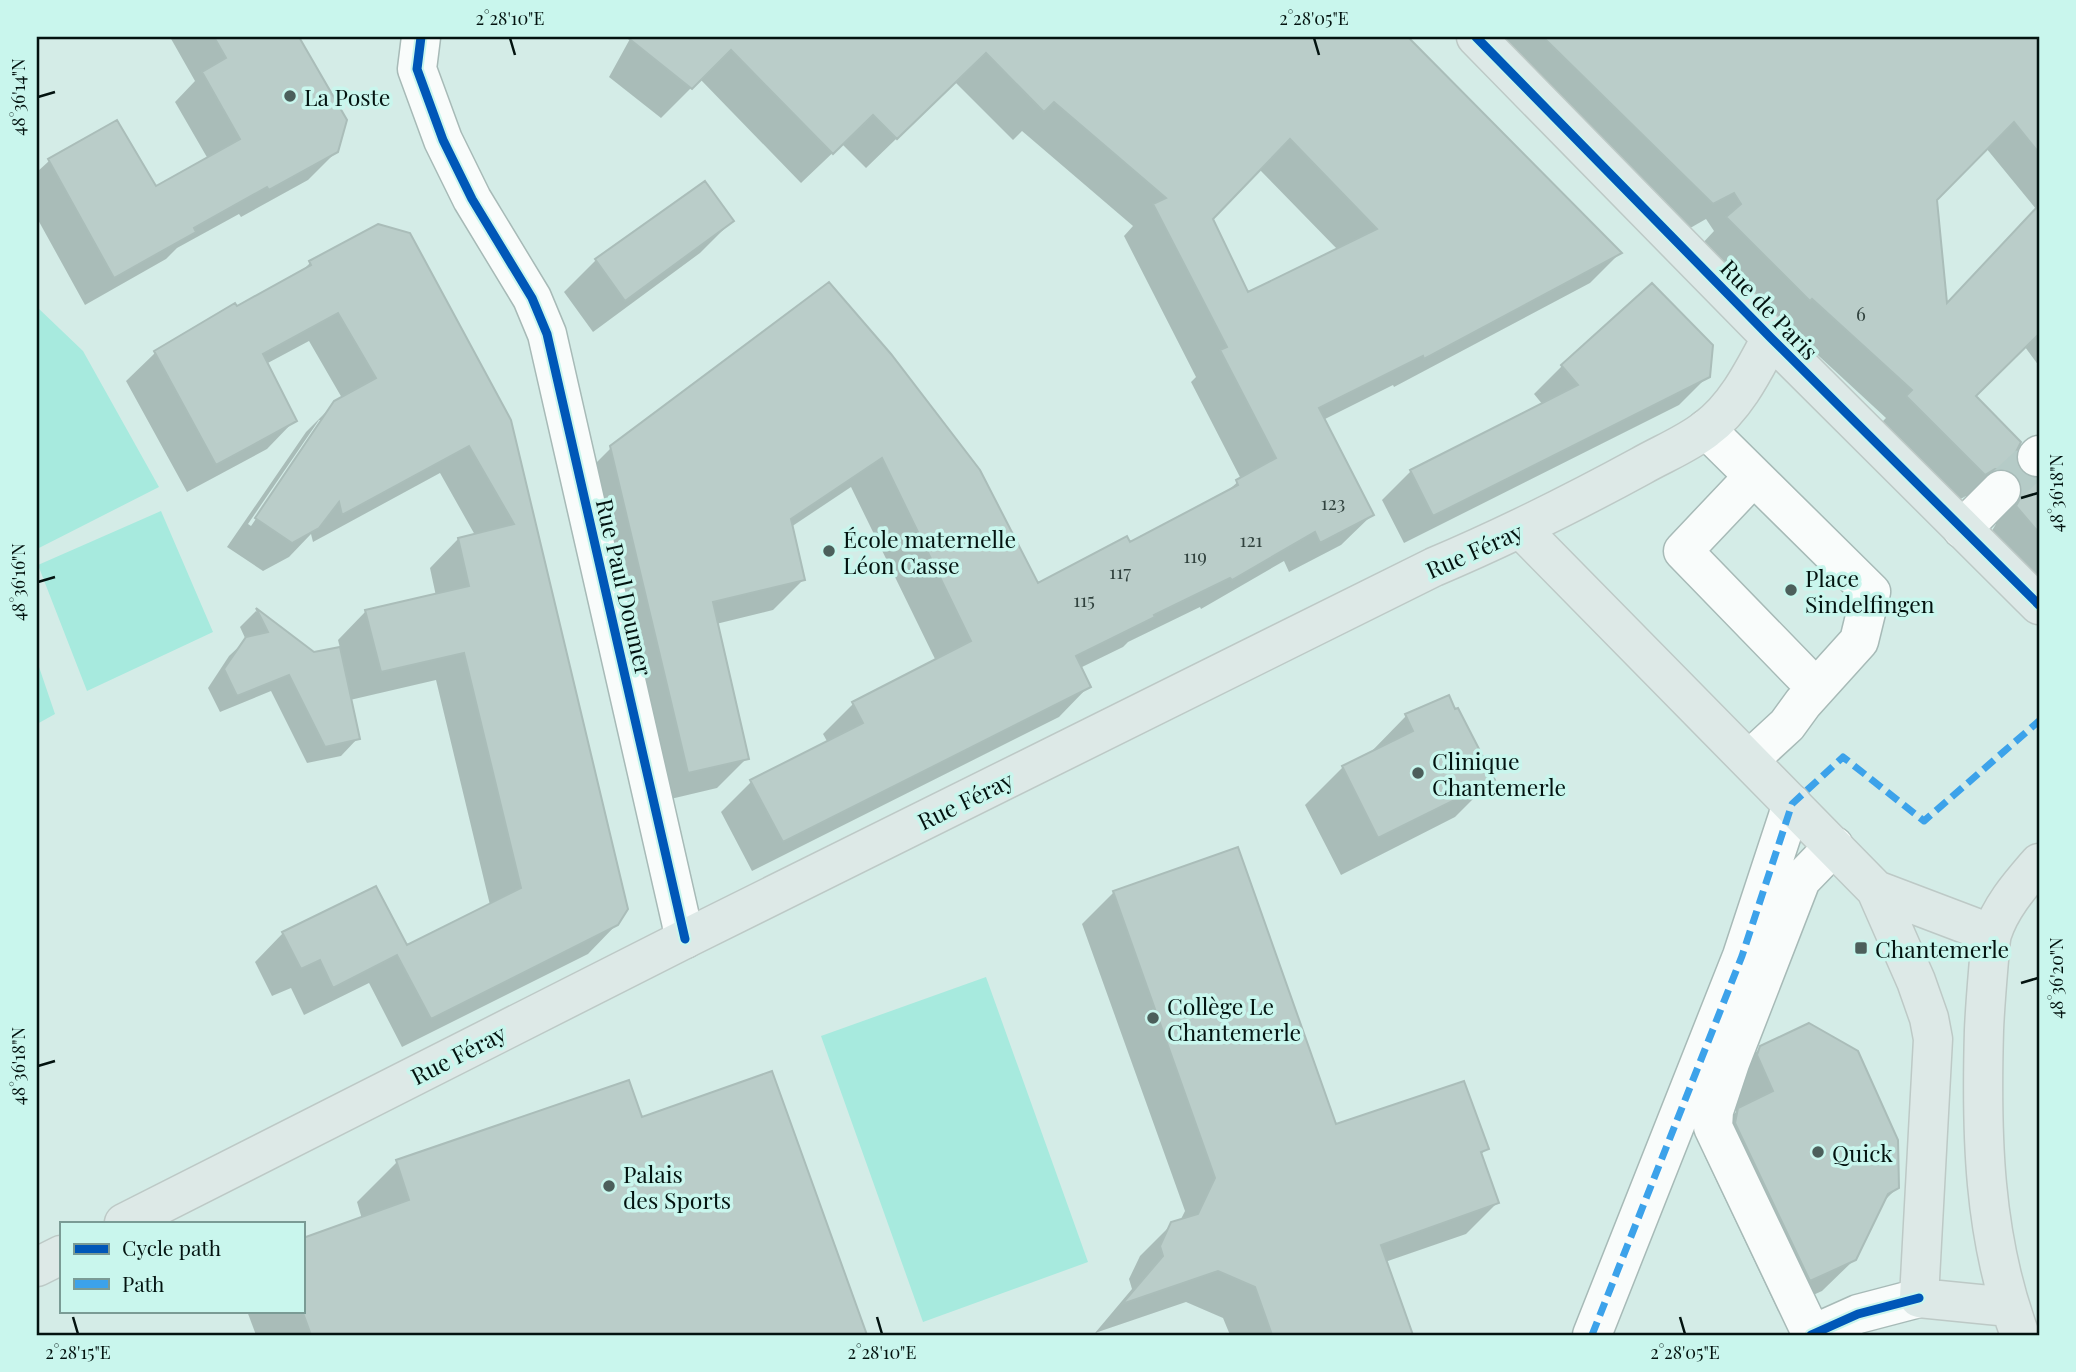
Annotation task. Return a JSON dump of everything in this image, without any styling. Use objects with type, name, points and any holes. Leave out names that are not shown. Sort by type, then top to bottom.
[{"type":"main road","name":"Rue de Paris","points":[[1476,37],[1771,338],[2039,605]]},
{"type":"main road","name":"Rue Féray","points":[[126,1222],[685,939],[1434,567],[1521,529],[1594,492],[1706,429],[1725,412],[1746,383],[1771,338]]},
{"type":"main road","points":[[1521,529],[1876,890],[1916,981],[1933,1039],[1919,1298],[2023,1319]]},
{"type":"main road","points":[[2023,1319],[1992,1235],[1984,1165],[1982,1098],[1986,991],[1992,934],[2012,895],[2039,863]]},
{"type":"main road","points":[[1876,890],[1992,934]]},
{"type":"main road","points":[[37,1267],[60,1256]]},
{"type":"street","name":"Rue Paul Doumer","points":[[421,37],[417,69],[443,140],[472,199],[532,298],[547,334],[685,939]]},
{"type":"street","points":[[1706,429],[1871,592],[1859,641],[1787,725],[1749,760]]},
{"type":"street","points":[[1753,477],[1683,551],[1816,688]]},
{"type":"street","points":[[1962,528],[2001,490]]},
{"type":"street","points":[[1592,1335],[1742,956],[1792,804]]},
{"type":"street","points":[[1834,846],[1801,880],[1730,1063],[1714,1111],[1713,1127],[1812,1335],[1858,1314],[1919,1298]]},
{"type":"green space","points":[[37,307],[83,351],[159,487],[37,549]]},
{"type":"green space","points":[[161,511],[213,632],[87,691],[38,565]]},
{"type":"green space","points":[[37,661],[55,714],[37,724]]},
{"type":"green space","points":[[986,977],[1088,1262],[923,1322],[821,1036]]},
{"type":"building","points":[[214,37],[299,37],[347,120],[338,152],[269,190],[267,187],[194,228],[196,232],[114,278],[48,159],[117,120],[156,186],[240,139],[202,72],[226,58]]},
{"type":"building","points":[[627,37],[1408,37],[1622,253],[1424,359],[1423,356],[1319,408],[1374,515],[1320,543],[1315,532],[1232,580],[1230,578],[1154,615],[1155,617],[1076,656],[1091,687],[783,842],[750,780],[863,723],[852,702],[971,641],[882,458],[791,519],[805,580],[713,602],[749,759],[688,773],[610,446],[829,282],[891,354],[980,470],[1038,583],[1127,536],[1130,542],[1238,485],[1236,480],[1276,458],[1220,350],[1227,347],[1153,204],[1166,198],[1054,102],[1044,112],[986,53],[897,139],[873,115],[833,154],[731,50],[692,89]],"holes":[[[1290,139],[1377,229],[1248,292],[1213,219]]]},
{"type":"building","points":[[1543,37],[2039,37],[2039,153],[2014,122],[1937,200],[1947,303],[2039,205],[2039,334],[1976,396],[2021,442],[2016,452],[2016,462],[2021,472],[2031,478],[2039,478],[2039,533],[2016,506],[2022,495],[2022,484],[2017,475],[2006,469],[1995,469],[1985,475],[1906,396],[1912,390],[1812,299],[1810,301],[1726,217],[1741,204],[1734,193],[1713,204]]},
{"type":"building","points":[[705,181],[734,221],[625,301],[595,259]]},
{"type":"building","points":[[378,224],[410,233],[511,420],[628,909],[618,925],[431,1019],[397,955],[333,988],[320,960],[301,969],[282,932],[376,886],[407,945],[521,888],[464,653],[381,672],[365,610],[469,586],[458,538],[514,524],[469,446],[342,515],[339,502],[319,528],[292,543],[255,518],[334,401],[376,378],[338,313],[263,354],[297,421],[216,465],[154,351],[235,303],[237,306],[311,265],[309,261]]},
{"type":"building","points":[[1652,283],[1713,345],[1710,377],[1433,516],[1410,470],[1578,385],[1561,365]]},
{"type":"building","points":[[256,608],[314,652],[340,647],[360,739],[325,747],[289,675],[237,696],[224,669],[246,637],[268,632]]},
{"type":"building","name":"Clinique Chantemerle","points":[[1449,695],[1495,780],[1378,838],[1342,766],[1413,731],[1405,714]]},
{"type":"building","points":[[1238,847],[1336,1124],[1464,1081],[1489,1149],[1481,1152],[1499,1203],[1381,1245],[1413,1335],[1272,1335],[1255,1287],[1218,1271],[1122,1304],[1163,1256],[1160,1246],[1171,1222],[1198,1214],[1215,1178],[1113,891]]},
{"type":"building","name":"Quick","points":[[1809,1023],[1858,1051],[1898,1140],[1899,1188],[1888,1194],[1856,1260],[1810,1281],[1735,1123],[1738,1108],[1773,1091],[1757,1055],[1760,1046]]},
{"type":"building","name":"Palais des Sports","points":[[772,1071],[867,1335],[311,1335],[303,1313],[304,1238],[409,1200],[396,1160],[629,1080],[642,1117]]},
{"type":"tunnel","points":[[2001,490],[2037,457]]},
{"type":"marked path","points":[[1592,1335],[1742,956],[1792,804],[1843,757],[1924,821],[2039,721]]},
{"type":"cycle path","points":[[421,37],[417,69],[443,140],[472,199],[532,298],[547,334],[685,939]]},
{"type":"cycle path","points":[[1476,37],[1771,338],[2039,605]]},
{"type":"cycle path","points":[[1811,1335],[1858,1314],[1919,1298]]},
{"type":"place","name":"La Poste","points":[[290,96]]},
{"type":"place","name":"École maternelle Léon Casse","points":[[829,551]]},
{"type":"place","name":"Place Sindelfingen","points":[[1791,590]]},
{"type":"place","name":"Clinique Chantemerle","points":[[1418,773]]},
{"type":"place","name":"Chantemerle","points":[[1861,948]]},
{"type":"place","name":"Collège Le Chantemerle","points":[[1153,1018]]},
{"type":"place","name":"Quick","points":[[1818,1152]]},
{"type":"place","name":"Palais des Sports","points":[[609,1186]]}]
